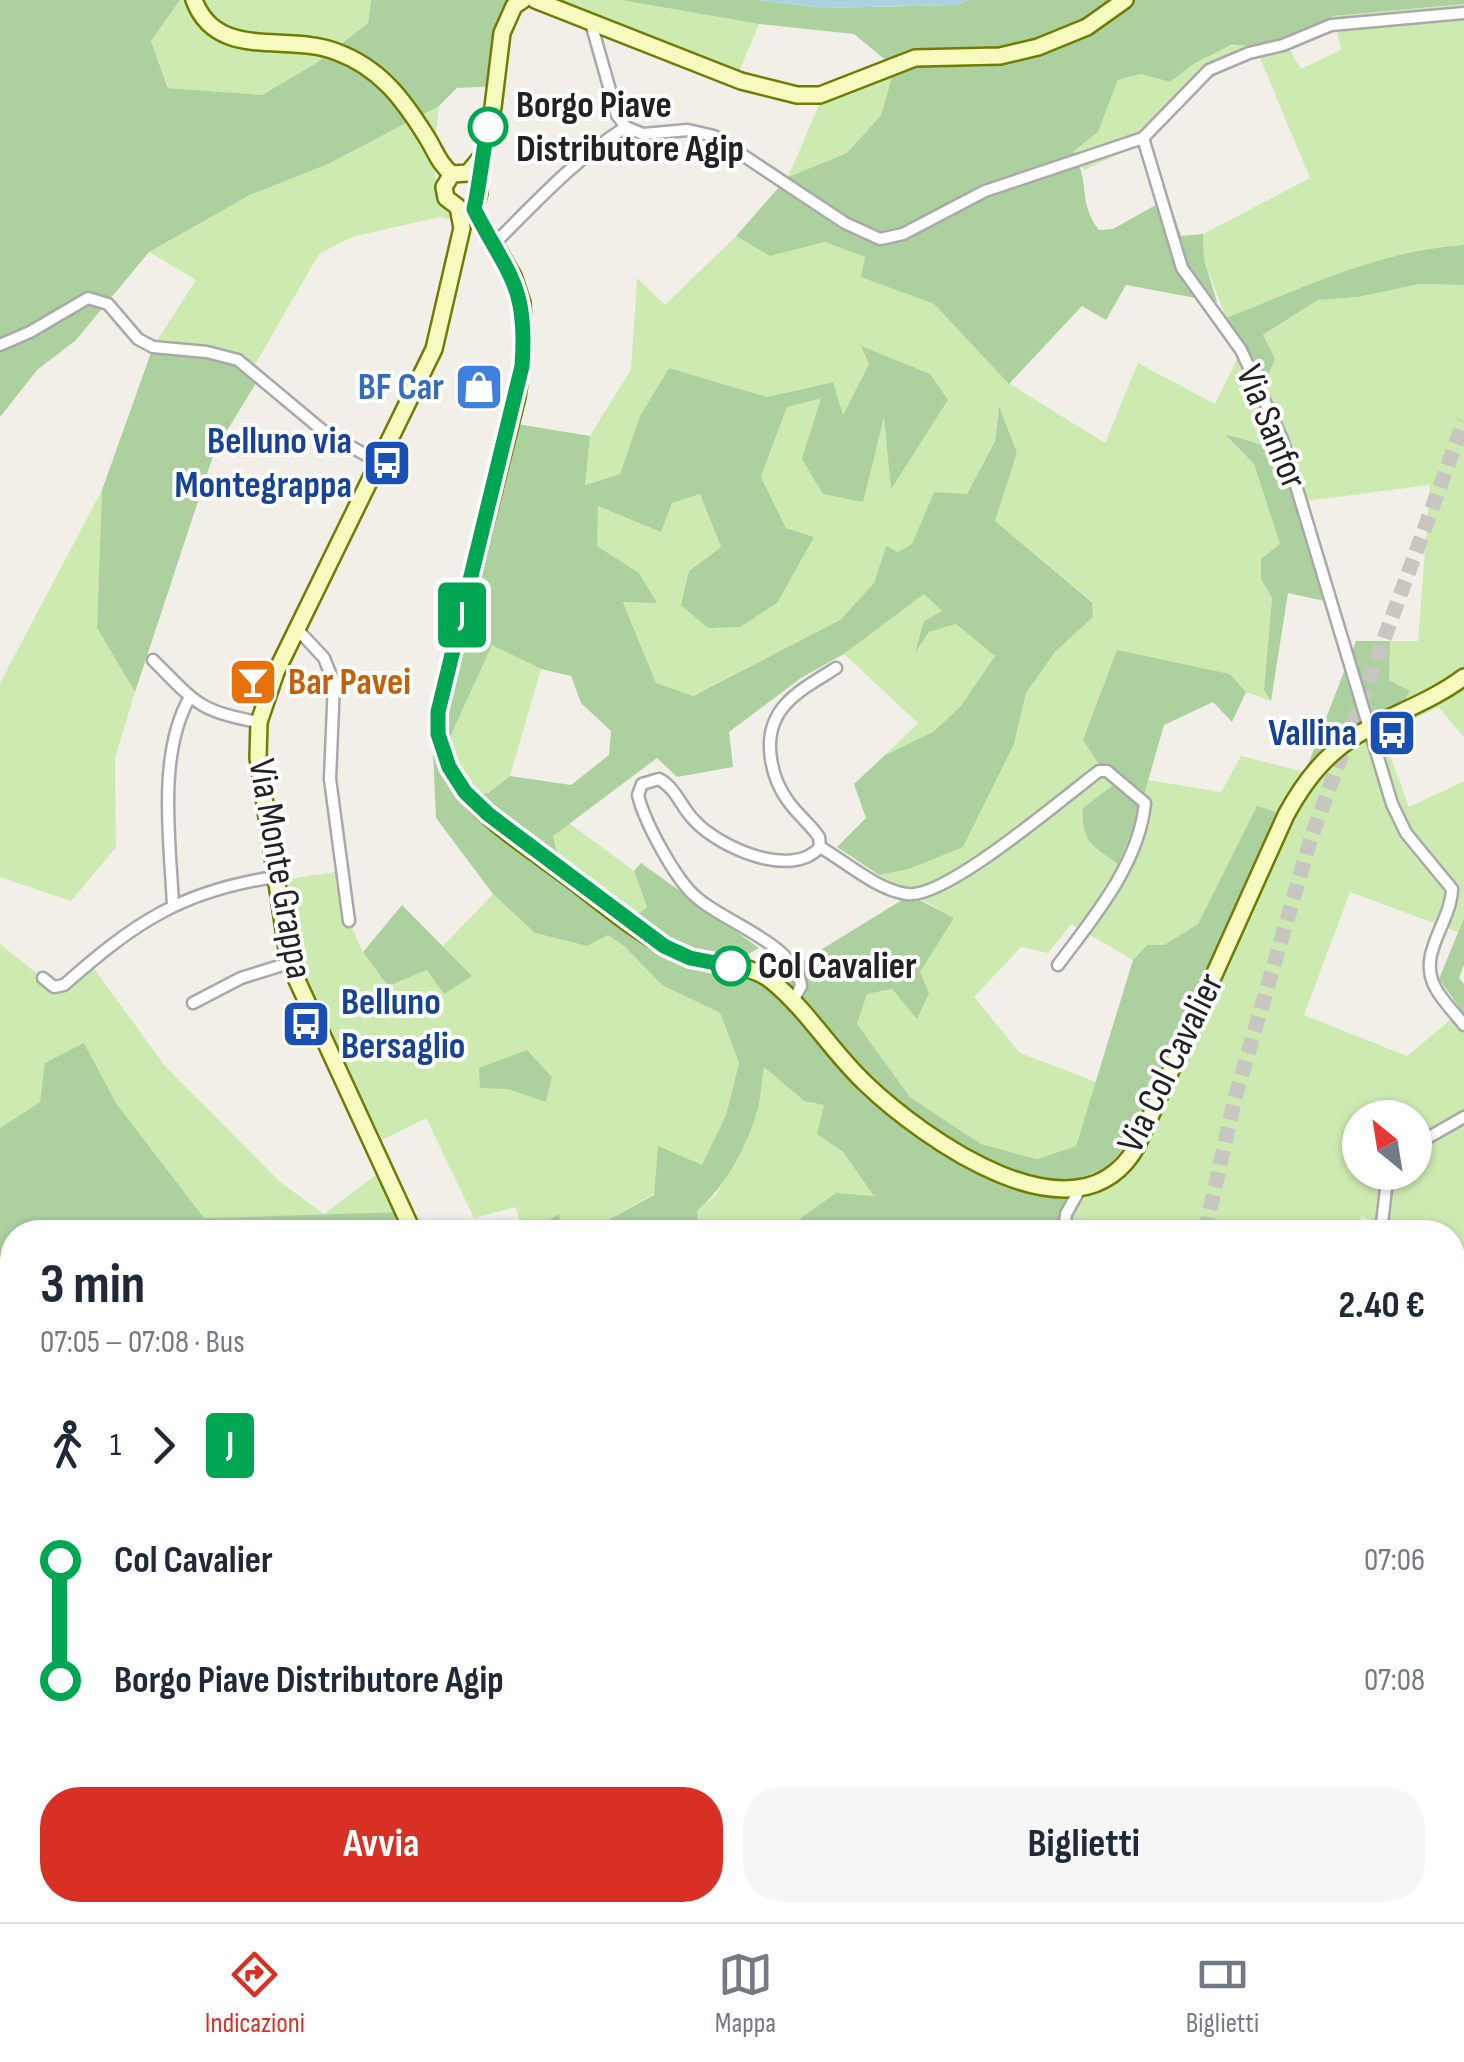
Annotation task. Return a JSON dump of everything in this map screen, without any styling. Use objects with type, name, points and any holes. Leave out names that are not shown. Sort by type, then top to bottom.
[{"type":"main road","points":[[194,0],[208,26],[226,37],[306,42],[338,52],[374,71],[406,105],[439,162],[461,179],[446,198],[468,212]]},
{"type":"main road","name":"Via Monte Grappa","points":[[408,1220],[290,963],[258,758],[259,722],[276,672],[434,349],[468,212],[480,193],[461,179],[482,156],[502,34],[514,6],[522,0]]},
{"type":"main road","points":[[535,0],[741,81],[797,95],[820,95],[916,58],[1000,56],[1038,46],[1087,26],[1125,0]]},
{"type":"main road","name":"Via Col Cavalier","points":[[468,212],[492,240],[522,303],[522,366],[438,712],[438,734],[449,767],[465,792],[488,814],[664,946],[690,958],[757,972],[772,980],[868,1086],[944,1143],[993,1173],[1016,1182],[1056,1188],[1082,1186],[1109,1176],[1132,1155],[1297,795],[1337,749],[1434,698],[1464,677]]},
{"type":"street","points":[[591,22],[617,115],[626,128],[643,134],[688,130],[714,136],[845,223],[880,238],[903,234],[985,191],[1143,138],[1208,70],[1248,54],[1283,45],[1331,25],[1464,13]]},
{"type":"street","points":[[492,240],[598,144],[626,128]]},
{"type":"street","name":"Via Sanfor","points":[[1143,138],[1182,268],[1241,350],[1282,438],[1398,818],[1416,847],[1452,889],[1452,904],[1432,947],[1429,974],[1436,991],[1464,1025]]},
{"type":"street","points":[[0,345],[88,298],[108,304],[138,340],[152,347],[207,352],[238,360],[322,430],[378,462]]},
{"type":"street","name":"Via Monte Grappa","points":[[297,629],[324,658],[334,683],[330,779],[349,921]]},
{"type":"street","name":"Via Monte Grappa","points":[[153,660],[190,697],[217,714],[259,722]]},
{"type":"street","points":[[836,668],[788,701],[776,716],[770,736],[775,777],[788,801],[817,833],[820,847],[895,891],[920,894],[962,874],[1099,771],[1108,771],[1145,803],[1144,817],[1123,870],[1058,965]]},
{"type":"street","points":[[173,905],[168,834],[170,776],[177,726],[190,697]]},
{"type":"street","points":[[793,1001],[801,986],[793,963],[693,895],[642,808],[638,789],[654,778],[664,781],[702,828],[756,856],[791,861],[811,856],[820,847]]},
{"type":"street","points":[[43,978],[54,986],[64,985],[142,922],[173,905],[209,890],[275,877]]},
{"type":"street","points":[[192,1003],[241,978],[290,963]]},
{"type":"street","points":[[1432,1135],[1464,1117]]},
{"type":"street","points":[[1066,1220],[1069,1206],[1082,1186]]},
{"type":"street","points":[[1382,1220],[1386,1190]]},
{"type":"green space","points":[[0,0],[180,0],[151,41],[168,88],[262,95],[318,62],[368,23],[371,0],[529,0],[514,11],[498,86],[457,88],[439,106],[328,164],[250,195],[149,252],[76,340],[37,370],[0,417]]},
{"type":"green space","points":[[180,0],[371,0],[368,23],[318,62],[262,95],[169,88],[151,41]]},
{"type":"green space","points":[[529,0],[621,0],[759,24],[737,76]]},
{"type":"green space","points":[[621,0],[758,0],[823,8],[955,5],[970,0],[1464,0],[1464,4],[1334,16],[1283,39],[1255,46],[1231,45],[1195,63],[1170,82],[1141,74],[1118,80],[1098,132],[1073,152],[1082,173],[1092,220],[1099,230],[1113,229],[1168,198],[1181,236],[1203,234],[1204,259],[1217,302],[1126,285],[1106,320],[1082,306],[1009,384],[934,304],[861,277],[865,257],[825,242],[770,256],[736,236],[788,177],[847,153],[881,115],[895,68],[854,34],[759,24]]},
{"type":"green space","points":[[1464,4],[1464,245],[1372,262],[1226,318],[1204,259],[1203,234],[1310,178],[1255,46],[1209,64],[1141,144],[1084,170],[1073,152],[1098,132],[1118,80],[1141,74],[1170,82],[1217,50],[1283,39],[1301,69],[1341,50],[1334,16]]},
{"type":"green space","points":[[896,68],[881,115],[847,153],[788,177],[822,98]]},
{"type":"green space","points":[[439,106],[433,158],[437,188],[457,220],[439,217],[352,237],[319,254],[253,368],[153,347],[196,280],[149,252],[250,195],[328,164]]},
{"type":"green space","points":[[736,236],[770,255],[825,242],[865,257],[862,277],[934,304],[1010,384],[1105,443],[1138,363],[1215,404],[1242,349],[1318,300],[1358,297],[1420,284],[1464,285],[1464,738],[1439,707],[1382,734],[1409,807],[1464,781],[1464,918],[1458,932],[1350,892],[1304,1015],[1407,1056],[1461,1011],[1464,1014],[1464,1220],[1372,1220],[1361,1216],[1360,1220],[1065,1220],[1061,1212],[1082,1177],[1107,1167],[1257,807],[1198,924],[1164,945],[1147,945],[1133,960],[1071,924],[1048,953],[1021,947],[974,997],[1020,1053],[1096,1082],[1076,1146],[1037,1159],[981,1144],[910,1097],[856,1024],[867,994],[892,989],[917,1018],[919,972],[954,918],[879,875],[909,869],[1014,744],[1026,693],[1055,652],[1093,617],[1092,601],[995,521],[1017,453],[998,409],[995,440],[967,494],[934,492],[912,545],[898,552],[886,547],[874,583],[840,620],[692,696],[656,683],[623,601],[656,603],[639,573],[596,546],[598,505],[672,503],[700,493],[721,547],[689,571],[813,537],[786,528],[761,477],[787,407],[821,397],[862,502],[885,413],[891,487],[948,400],[862,348],[869,364],[843,416],[832,382],[767,397],[669,368],[640,416],[620,474],[584,485],[590,436],[631,369],[637,278],[665,305]],"holes":[[[1226,437],[1282,459],[1306,501],[1430,485],[1418,641],[1390,641],[1389,681],[1305,772],[1241,756],[1221,792],[1148,780],[1118,864],[1083,808],[1113,785],[1117,651],[1230,674],[1246,692],[1271,701],[1264,690],[1272,598],[1261,579],[1280,544],[1254,464]]]},
{"type":"green space","points":[[1464,245],[1464,285],[1420,284],[1358,297],[1318,300],[1263,335],[1275,359],[1263,387],[1226,318],[1372,262]]},
{"type":"green space","points":[[861,346],[930,374],[948,400],[891,489],[884,417],[863,502],[823,494],[802,459],[821,398],[787,407],[761,477],[786,528],[814,537],[777,603],[740,627],[708,628],[681,605],[689,571],[721,547],[700,494],[672,503],[661,532],[598,506],[597,546],[639,573],[657,603],[623,602],[656,683],[693,696],[840,620],[874,583],[886,546],[898,552],[912,544],[934,492],[967,494],[995,441],[999,406],[1017,453],[995,521],[1092,602],[1093,617],[1055,652],[1026,693],[1014,744],[963,847],[909,869],[879,875],[837,847],[866,818],[854,784],[885,755],[933,732],[960,707],[995,656],[956,624],[929,632],[915,653],[924,621],[942,611],[924,594],[729,732],[733,767],[677,777],[657,758],[553,836],[565,885],[623,927],[647,907],[634,871],[641,863],[759,948],[739,959],[792,1010],[788,970],[910,895],[954,918],[920,972],[929,993],[917,1019],[892,989],[867,994],[857,1024],[910,1097],[981,1144],[1037,1159],[1076,1146],[1133,960],[1147,945],[1164,945],[1198,924],[1257,806],[1279,813],[1128,1143],[1107,1167],[1082,1177],[1062,1212],[1065,1220],[801,1220],[836,1193],[874,1196],[843,1152],[817,1134],[824,1105],[804,1101],[764,1067],[758,1109],[746,1142],[725,1180],[697,1211],[698,1220],[608,1220],[654,1195],[658,1146],[702,1165],[726,1115],[739,1063],[720,1013],[662,985],[608,935],[587,946],[535,933],[493,894],[436,818],[432,731],[505,422],[590,436],[585,485],[620,474],[640,416],[669,368],[767,397],[833,382],[843,415],[869,364]],"holes":[[[492,645],[541,669],[571,676],[581,703],[611,731],[609,755],[571,785],[510,776],[488,793],[461,796],[451,735]]]},
{"type":"green space","points":[[153,347],[207,352],[261,375],[215,450],[135,692],[97,628],[102,490]]},
{"type":"green space","points":[[1225,435],[1271,450],[1293,474],[1316,528],[1334,603],[1288,593],[1271,701],[1264,690],[1272,598],[1261,579],[1261,559],[1280,544],[1254,464]]},
{"type":"green space","points":[[102,490],[97,628],[135,692],[115,758],[116,847],[71,901],[0,877],[0,683]]},
{"type":"green space","points":[[924,594],[943,611],[924,621],[918,649],[929,632],[956,624],[995,656],[960,707],[933,732],[885,755],[918,723],[844,654]]},
{"type":"green space","points":[[1356,641],[1390,641],[1389,680],[1410,691],[1402,705],[1305,772]]},
{"type":"green space","points":[[492,644],[541,669],[510,776],[488,793],[461,797],[451,735]]},
{"type":"green space","points":[[1117,650],[1230,674],[1246,692],[1232,722],[1213,702],[1164,725],[1138,816],[1118,864],[1090,842],[1083,819],[1083,808],[1113,785],[1083,740]]},
{"type":"green space","points":[[569,823],[634,871],[647,907],[623,927],[565,885],[553,836]]},
{"type":"green space","points":[[340,871],[349,921],[363,952],[427,970],[471,977],[443,946],[493,894],[535,933],[587,946],[608,935],[662,985],[720,1013],[739,1063],[726,1115],[702,1166],[608,1220],[559,1220],[558,1215],[550,1220],[519,1220],[516,1207],[474,1218],[426,1118],[370,1146],[301,1002],[271,882]]},
{"type":"green space","points":[[402,905],[472,976],[444,994],[427,970],[388,986],[363,952]]},
{"type":"green space","points":[[1464,918],[1464,965],[1459,978],[1464,984],[1464,1014],[1439,979]]},
{"type":"green space","points":[[0,944],[54,987],[90,963],[165,1066],[280,1182],[324,1214],[381,1171],[399,1212],[204,1218],[116,1103],[84,1044],[40,1102],[0,1128]]},
{"type":"green space","points":[[84,1043],[116,1103],[204,1218],[399,1212],[403,1220],[0,1220],[0,1128],[40,1102],[45,1063]]},
{"type":"green space","points":[[527,1050],[552,1077],[546,1102],[508,1089],[480,1088],[479,1068]]},
{"type":"green space","points":[[764,1067],[804,1101],[824,1105],[818,1134],[843,1152],[875,1197],[801,1220],[698,1220],[697,1211],[717,1194],[757,1113]]},
{"type":"water","points":[[758,0],[970,0],[955,5],[823,8]]},
{"type":"tunnel","points":[[1208,1220],[1235,1098],[1311,838],[1464,421]]},
{"type":"bus line","name":"J","points":[[488,127],[479,173],[480,193],[474,209],[519,290],[524,321],[522,366],[438,712],[440,742],[449,767],[465,792],[533,850],[664,946],[703,962],[731,966]]},
{"type":"place","name":"Borgo Piave Distributore Agip","points":[[488,127]]},
{"type":"place","name":"BF Car","points":[[479,387]]},
{"type":"place","name":"Belluno via Montegrappa","points":[[387,463]]},
{"type":"place","name":"Bar Pavei","points":[[253,682]]},
{"type":"place","name":"Vallina","points":[[1392,733]]},
{"type":"place","name":"Col Cavalier","points":[[731,966]]},
{"type":"place","name":"Belluno Bersaglio","points":[[306,1024]]}]
